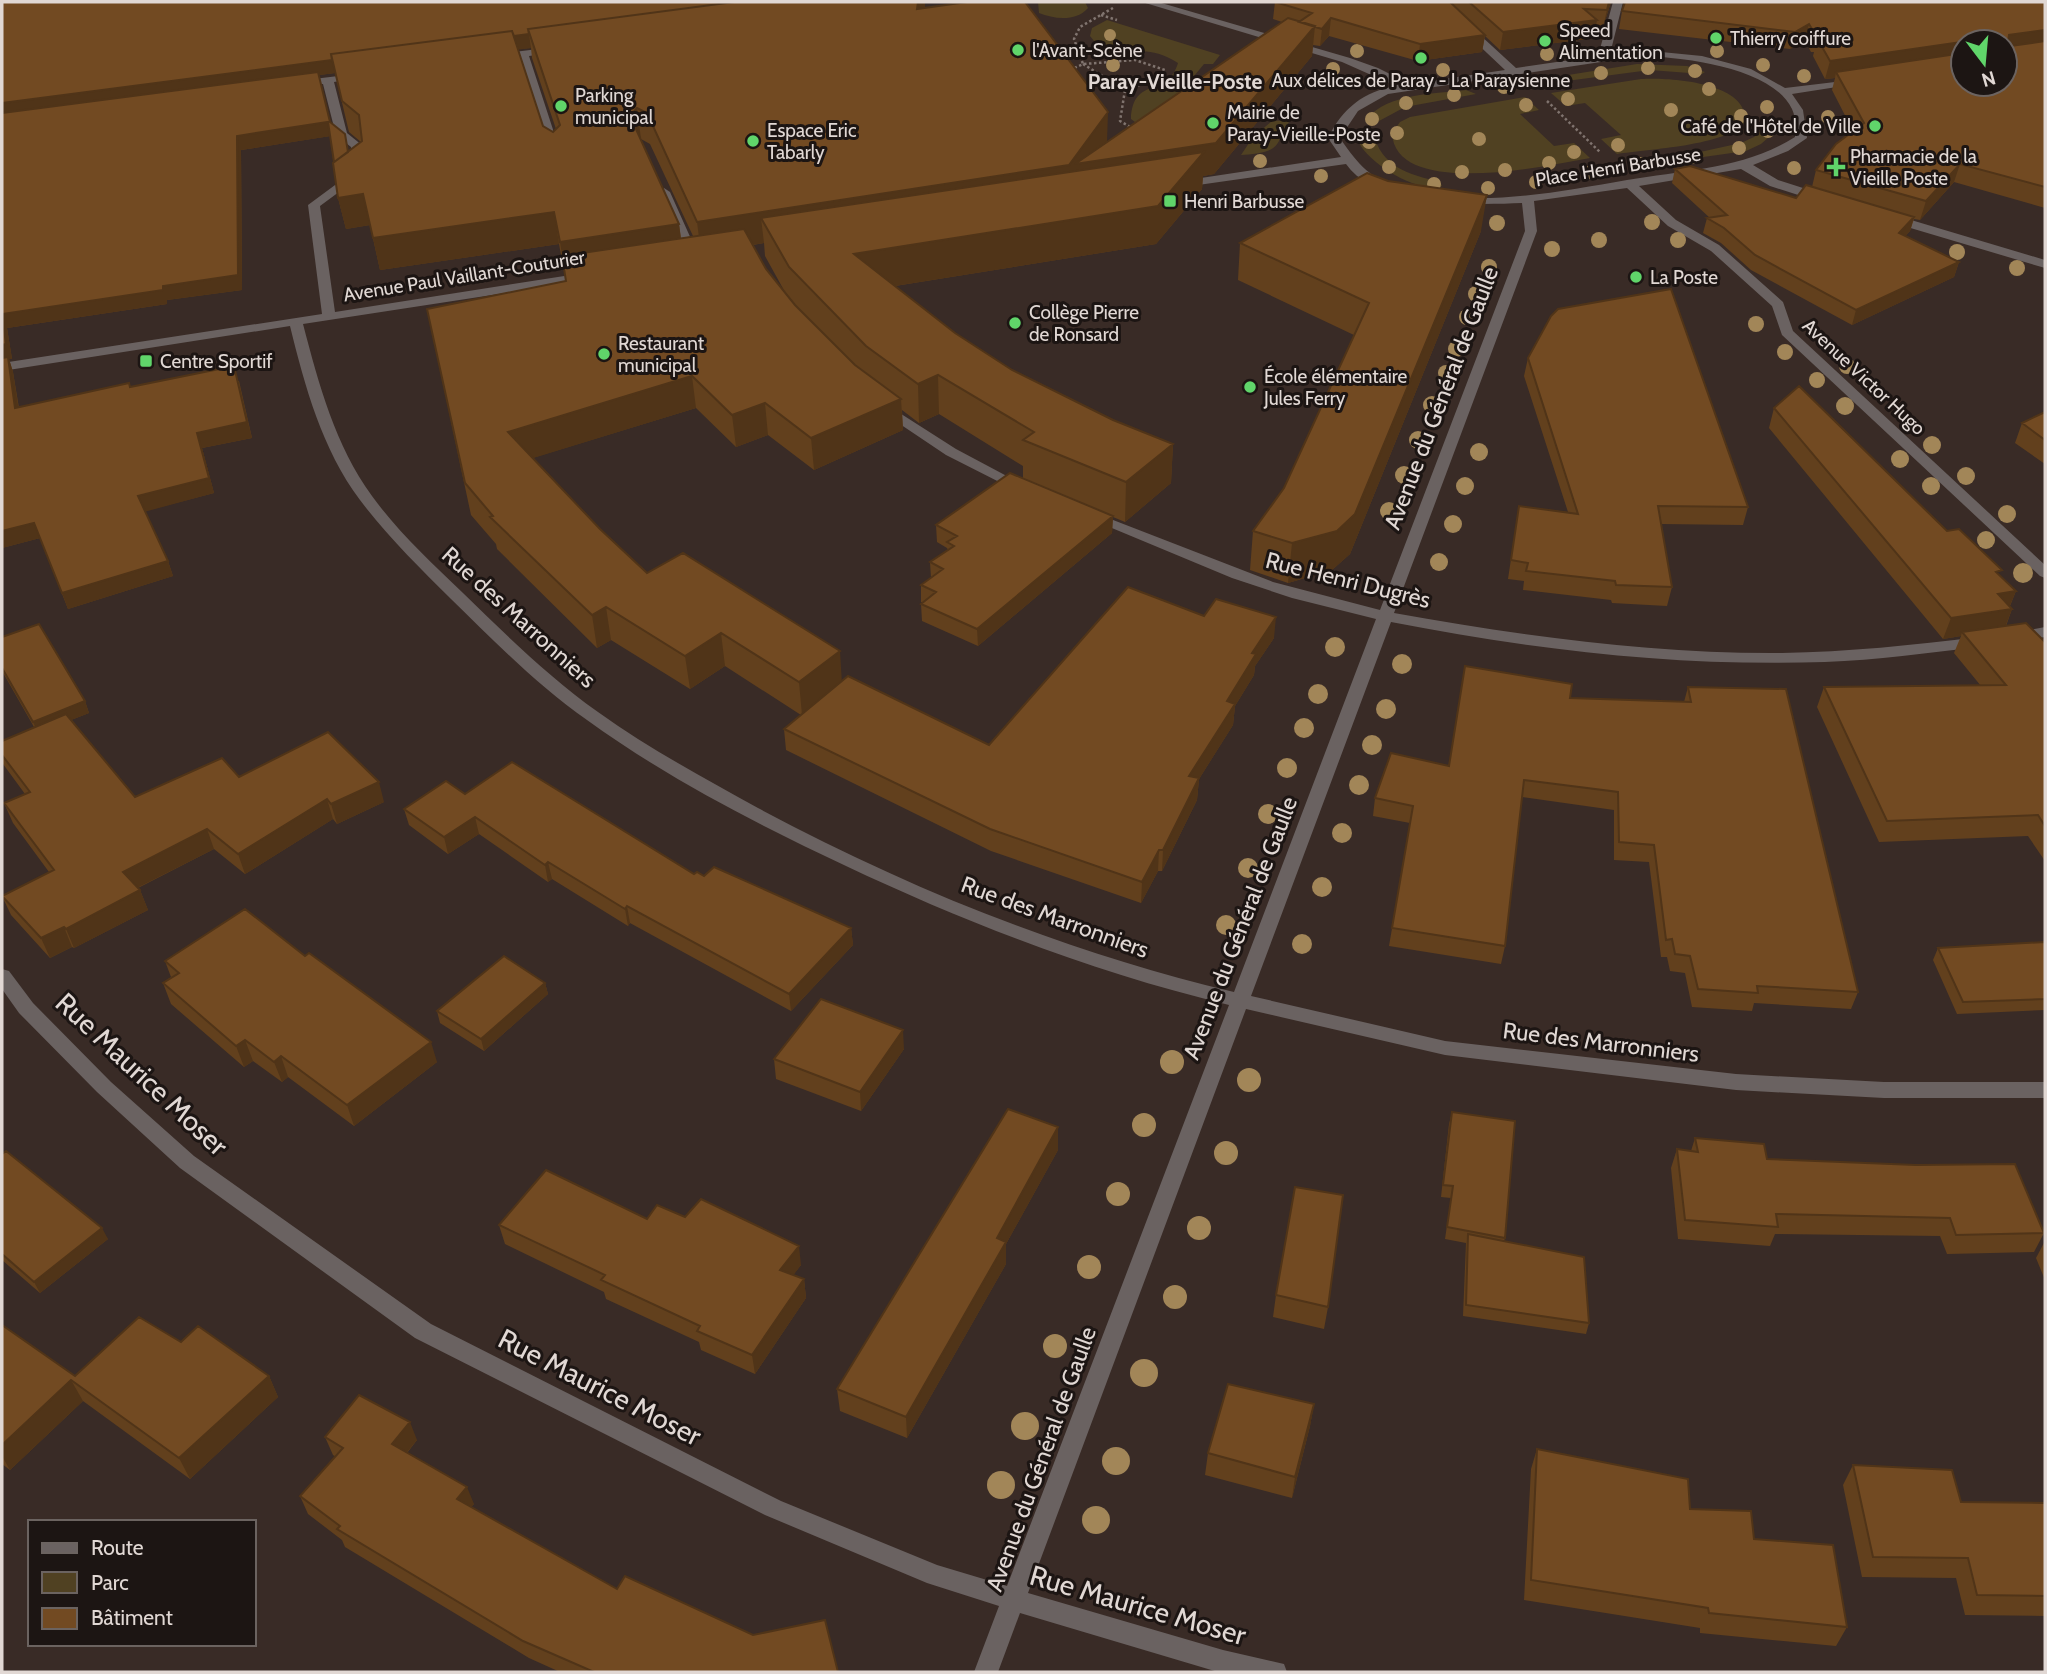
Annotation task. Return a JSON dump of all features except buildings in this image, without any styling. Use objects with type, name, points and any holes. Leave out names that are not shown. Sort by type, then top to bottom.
[{"type":"street","points":[[1147,2],[1374,69],[1407,87]]},
{"type":"street","points":[[1438,2],[1514,72]]},
{"type":"street","points":[[1603,58],[1618,2]]},
{"type":"street","points":[[484,59],[564,49]]},
{"type":"street","points":[[1347,160],[1338,149],[1334,138],[1341,120],[1370,97],[1407,87],[1642,53],[1688,57],[1740,71],[1762,79],[1783,92],[1868,79]]},
{"type":"street","points":[[523,54],[556,156]]},
{"type":"street","points":[[287,85],[367,75]]},
{"type":"street","points":[[328,80],[342,135],[357,146],[360,172],[314,205],[329,316]]},
{"type":"street","name":"Place Henri Barbusse","points":[[1347,160],[1362,174],[1382,185],[1409,194],[1454,201],[1497,202],[1528,199],[1742,164],[1783,152],[1801,138],[1797,108],[1783,92]]},
{"type":"street","points":[[1178,185],[1347,160]]},
{"type":"street","points":[[1742,164],[1773,183],[1833,202]]},
{"type":"street","points":[[659,181],[693,260]]},
{"type":"street","name":"Avenue Victor Hugo","points":[[1629,183],[1672,223],[1715,248],[1778,305],[1787,332],[2045,573]]},
{"type":"street","name":"Avenue du Général de Gaulle","points":[[986,1672],[1531,231],[1528,199]]},
{"type":"street","points":[[1873,213],[2045,264]]},
{"type":"street","name":"Avenue Paul Vaillant-Couturier","points":[[2,367],[599,274]]},
{"type":"street","name":"Rue des Marronniers","points":[[296,321],[314,394],[331,437],[365,497],[407,547],[519,657],[592,716],[691,779],[802,838],[919,893],[1046,944],[1175,985],[1445,1048],[1736,1082],[1884,1090],[2045,1090]]},
{"type":"street","points":[[867,395],[918,432],[990,474],[1041,495]]},
{"type":"street","name":"Rue Henri Dugrès","points":[[1079,511],[1233,574],[1328,603],[1385,616],[1591,648],[1726,657],[1873,654],[2045,632]]},
{"type":"street","name":"Rue Maurice Moser","points":[[2,975],[26,1008],[104,1087],[187,1161],[423,1331],[773,1508],[935,1575],[1223,1662],[1275,1672]]},
{"type":"path","points":[[1122,2],[1080,27],[1074,39],[1083,64],[1125,90]]},
{"type":"path","points":[[1067,71],[1083,64],[1129,58],[1150,61],[1165,70],[1163,77],[1125,90]]},
{"type":"path","points":[[1125,90],[1120,121],[1149,139],[1178,185]]},
{"type":"path","points":[[1545,100],[1608,160]]},
{"type":"green space","points":[[1038,2],[1085,2],[1088,8],[1077,16],[1058,18],[1039,13]]},
{"type":"green space","points":[[1107,20],[1220,55],[1213,64],[1204,64],[1171,104],[1139,125],[1131,119],[1133,105],[1138,97],[1144,91],[1166,81],[1178,63],[1157,53],[1103,52],[1090,36],[1092,28]]},
{"type":"green space","points":[[1637,64],[1687,66],[1705,72],[1702,74],[1650,70],[1551,83],[1543,79]]},
{"type":"green space","points":[[1641,79],[1687,81],[1721,90],[1735,98],[1743,109],[1745,122],[1736,130],[1705,141],[1617,154],[1601,139],[1621,135],[1585,103],[1566,106],[1551,93]]},
{"type":"green space","points":[[1466,90],[1476,94],[1405,107],[1379,121],[1367,119],[1376,110],[1399,99]]},
{"type":"green space","points":[[1525,97],[1539,110],[1520,114],[1554,146],[1574,143],[1590,158],[1511,171],[1446,172],[1419,166],[1400,154],[1392,133],[1400,122],[1410,117]]},
{"type":"green space","points":[[1291,120],[1272,149],[1241,155],[1253,137],[1272,121]]},
{"type":"green space","points":[[1766,126],[1777,130],[1761,144],[1746,151],[1689,159],[1682,156],[1741,143],[1754,137]]},
{"type":"green space","points":[[1360,130],[1373,132],[1377,144],[1389,161],[1407,172],[1440,182],[1442,186],[1420,186],[1373,160],[1359,143]]},
{"type":"place","name":"Thierry coiffure","points":[[1716,38]]},
{"type":"place","name":"Speed Alimentation","points":[[1545,41]]},
{"type":"place","name":"l'Avant-Scène","points":[[1018,50]]},
{"type":"place","name":"Aux délices de Paray - La Paraysienne","points":[[1421,58]]},
{"type":"place","name":"Parking municipal","points":[[561,106]]},
{"type":"place","name":"Mairie de Paray-Vieille-Poste","points":[[1213,123]]},
{"type":"place","name":"Café de l'Hôtel de Ville","points":[[1875,126]]},
{"type":"place","name":"Espace Eric Tabarly","points":[[753,141]]},
{"type":"place","name":"Pharmacie de la Vieille Poste","points":[[1836,167]]},
{"type":"place","name":"Henri Barbusse","points":[[1170,201]]},
{"type":"place","name":"La Poste","points":[[1636,277]]},
{"type":"place","name":"Collège Pierre de Ronsard","points":[[1015,323]]},
{"type":"place","name":"Restaurant municipal","points":[[604,354]]},
{"type":"place","name":"Centre Sportif","points":[[146,361]]},
{"type":"place","name":"École élémentaire Jules Ferry","points":[[1250,387]]},
{"type":"district","name":"Paray-Vieille-Poste","points":[[1175,81]]}]
